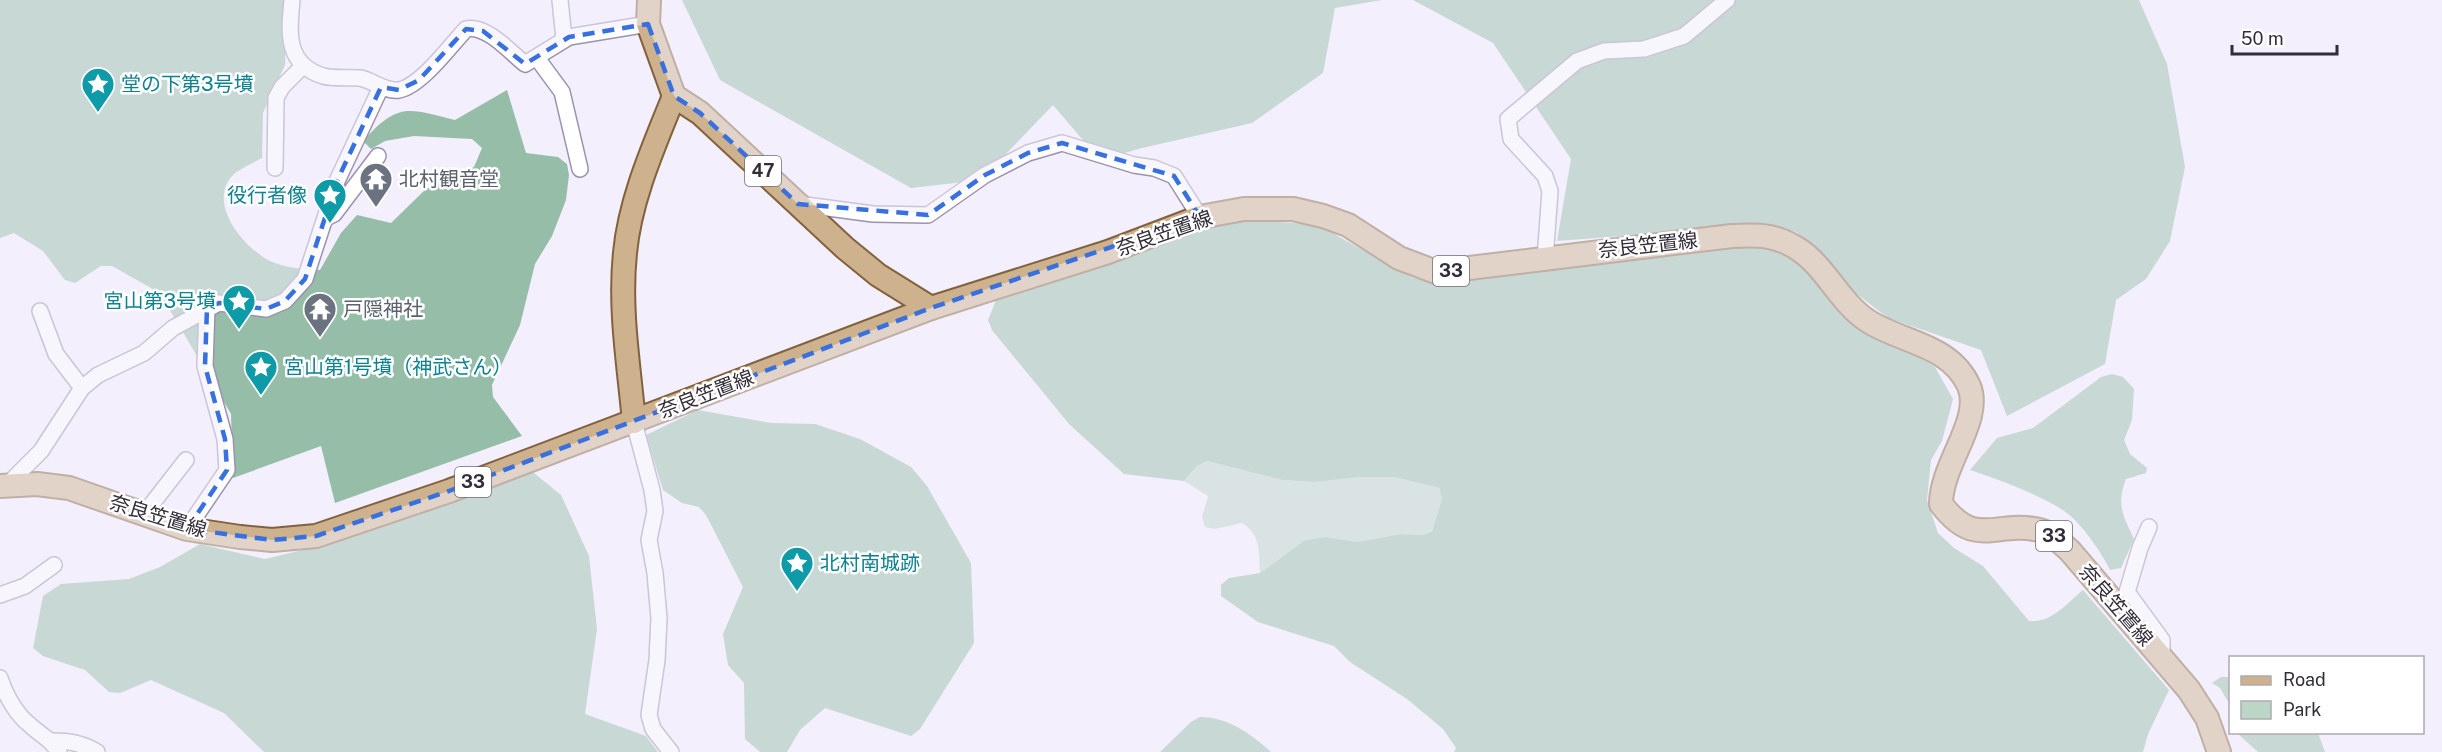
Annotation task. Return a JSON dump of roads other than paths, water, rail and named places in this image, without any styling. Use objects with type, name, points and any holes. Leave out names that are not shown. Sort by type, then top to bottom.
[{"type":"main road","points":[[634,422],[624,310],[625,252],[647,164],[674,96],[648,24],[649,0]]},
{"type":"main road","name":"47","points":[[674,96],[700,113],[878,274],[930,308]]},
{"type":"main road","name":"奈良笠置線","points":[[4,486],[69,488],[187,529],[272,540],[316,536],[449,491],[930,308],[1108,252],[1200,217],[1244,209],[1303,211],[1348,225],[1399,258],[1436,272],[1732,236],[1769,235],[1798,249],[1820,269],[1840,298],[1868,321],[1928,346],[1954,365],[1969,387],[1972,406],[1968,425],[1947,469],[1941,488],[1941,504],[1962,526],[1983,531],[2038,530],[2054,536],[2070,551],[2189,690],[2207,718],[2219,752]]},
{"type":"street","points":[[292,0],[288,32],[294,51],[303,66],[324,76],[363,79],[381,87],[399,90],[419,80],[466,28],[473,27],[483,31],[525,64],[564,39],[648,24]]},
{"type":"street","points":[[560,0],[564,39]]},
{"type":"street","points":[[1545,259],[1550,191],[1545,176],[1511,139],[1508,119],[1577,61],[1604,51],[1644,49],[1684,36],[1727,0]]},
{"type":"street","points":[[537,58],[562,93],[580,169]]},
{"type":"street","points":[[275,168],[276,98],[282,87],[303,66]]},
{"type":"street","points":[[4,486],[41,451],[82,388],[111,367],[144,353],[173,328],[219,303],[266,309],[285,301],[305,279],[338,181],[381,87]]},
{"type":"street","points":[[798,204],[873,214],[928,215],[985,175],[1028,153],[1062,143],[1134,165],[1154,168],[1174,176],[1200,217]]},
{"type":"street","points":[[325,218],[334,214],[378,156]]},
{"type":"street","points":[[187,529],[227,470],[225,439],[205,366],[207,308]]},
{"type":"street","points":[[40,311],[56,354],[82,388]]},
{"type":"street","points":[[634,422],[652,490],[655,511],[649,540],[659,618],[657,660],[649,715],[653,729],[671,752]]},
{"type":"street","points":[[144,514],[186,460]]},
{"type":"street","points":[[2150,527],[2140,548],[2127,592],[2162,640],[2162,658]]},
{"type":"street","points":[[0,595],[25,586],[54,565]]},
{"type":"street","points":[[0,678],[13,705],[30,726],[55,746],[69,741],[86,745],[97,752]]},
{"type":"place","name":"堂の下第3号墳","points":[[98,113]]},
{"type":"place","name":"北村観音堂","points":[[376,208]]},
{"type":"place","name":"役行者像","points":[[330,224]]},
{"type":"place","name":"宮山第3号墳","points":[[239,330]]},
{"type":"place","name":"戸隠神社","points":[[320,338]]},
{"type":"place","name":"宮山第1号墳（神武さん）","points":[[261,396]]},
{"type":"place","name":"北村南城跡","points":[[797,592]]}]
